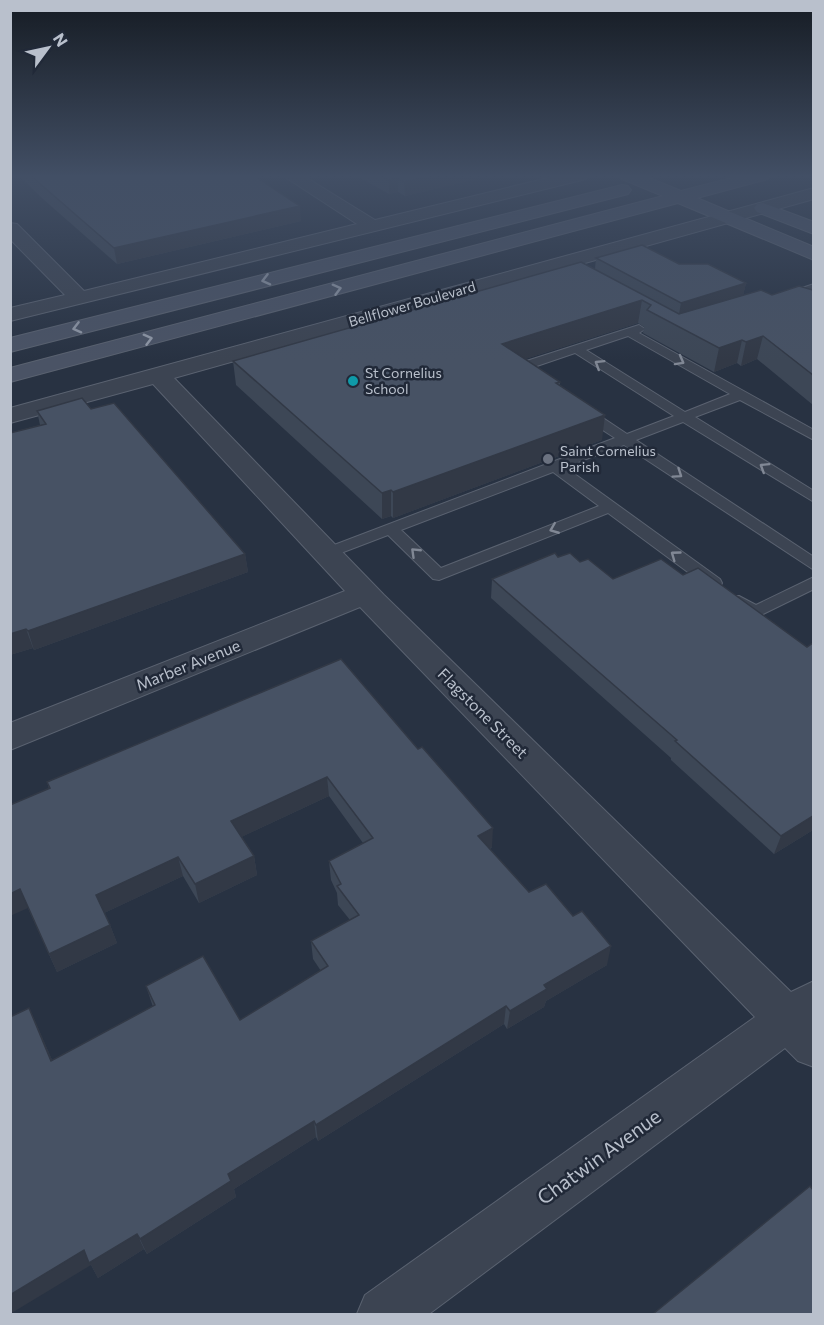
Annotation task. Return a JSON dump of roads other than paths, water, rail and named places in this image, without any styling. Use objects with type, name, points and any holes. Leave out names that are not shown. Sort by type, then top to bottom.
[{"type":"main road","points":[[10,345],[436,237]]},
{"type":"main road","name":"Bellflower Boulevard","points":[[10,375],[530,237]]},
{"type":"main road","points":[[775,237],[813,254]]},
{"type":"street","points":[[19,237],[80,298]]},
{"type":"street","points":[[10,315],[324,237]]},
{"type":"street","name":"Bellflower Boulevard","points":[[10,416],[561,268],[661,237]]},
{"type":"street","name":"Flagstone Street","points":[[158,375],[364,594],[805,1022]]},
{"type":"street","name":"Marber Avenue","points":[[10,737],[364,594]]},
{"type":"street","name":"Chatwin Avenue","points":[[384,1314],[805,1022]]},
{"type":"lane","points":[[775,299],[813,287]]},
{"type":"lane","points":[[538,381],[518,368],[650,326]]},
{"type":"lane","points":[[629,332],[813,436]]},
{"type":"lane","points":[[576,350],[813,498]]},
{"type":"lane","points":[[327,553],[741,395]]},
{"type":"lane","points":[[567,400],[813,565]]},
{"type":"lane","points":[[554,466],[755,612],[813,582]]},
{"type":"lane","points":[[392,529],[439,576],[609,507]]},
{"type":"place","name":"St Cornelius School","points":[[353,381]]},
{"type":"place","name":"Saint Cornelius Parish","points":[[548,459]]}]
